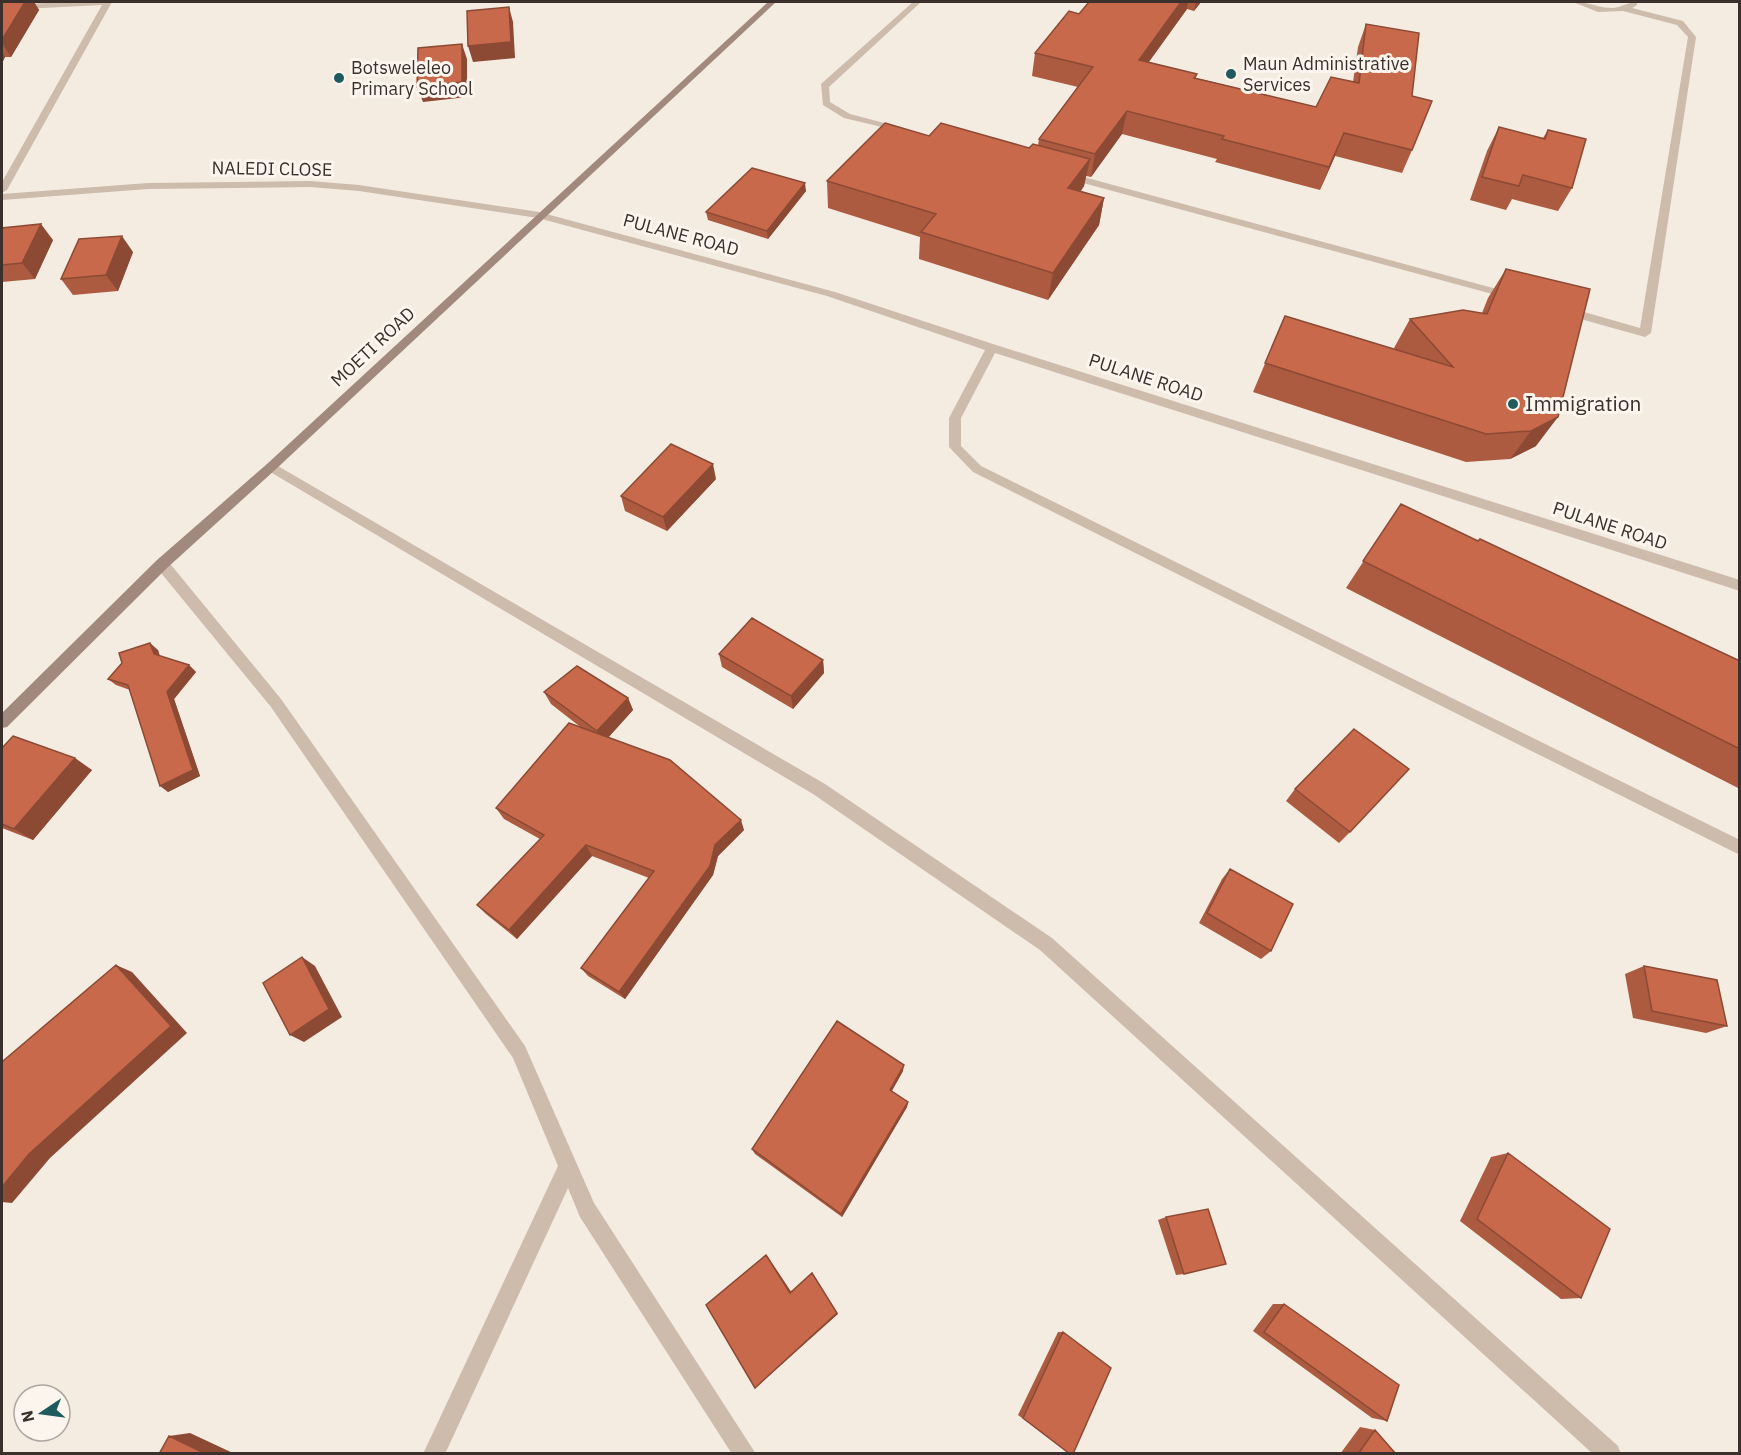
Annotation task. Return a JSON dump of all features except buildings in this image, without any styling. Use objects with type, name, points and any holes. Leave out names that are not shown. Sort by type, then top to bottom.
[{"type":"street","points":[[2,7],[108,2],[2,190]]},
{"type":"street","name":"MOETI ROAD","points":[[2,722],[162,564],[772,2]]},
{"type":"street","points":[[916,134],[847,116],[826,103],[824,86],[917,2]]},
{"type":"street","points":[[1554,308],[1645,333],[1692,38],[1680,24],[1626,9],[1594,8],[1577,2]]},
{"type":"street","points":[[1626,9],[1635,2]]},
{"type":"street","points":[[1054,172],[1519,298]]},
{"type":"street","name":"NALEDI CLOSE","points":[[2,197],[158,185],[310,184],[359,188],[540,215]]},
{"type":"street","name":"PULANE ROAD","points":[[540,215],[831,294],[992,348],[1740,586]]},
{"type":"street","points":[[992,348],[955,418],[955,447],[977,469],[1740,848]]},
{"type":"street","points":[[271,466],[819,789],[1046,944],[1610,1454]]},
{"type":"street","points":[[162,564],[276,703],[519,1052],[587,1210],[745,1454]]},
{"type":"street","points":[[434,1454],[568,1167]]},
{"type":"place","name":"Maun Administrative Services","points":[[1231,74]]},
{"type":"place","name":"Botsweleleo Primary School","points":[[339,78]]},
{"type":"place","name":"Immigration","points":[[1513,404]]}]
